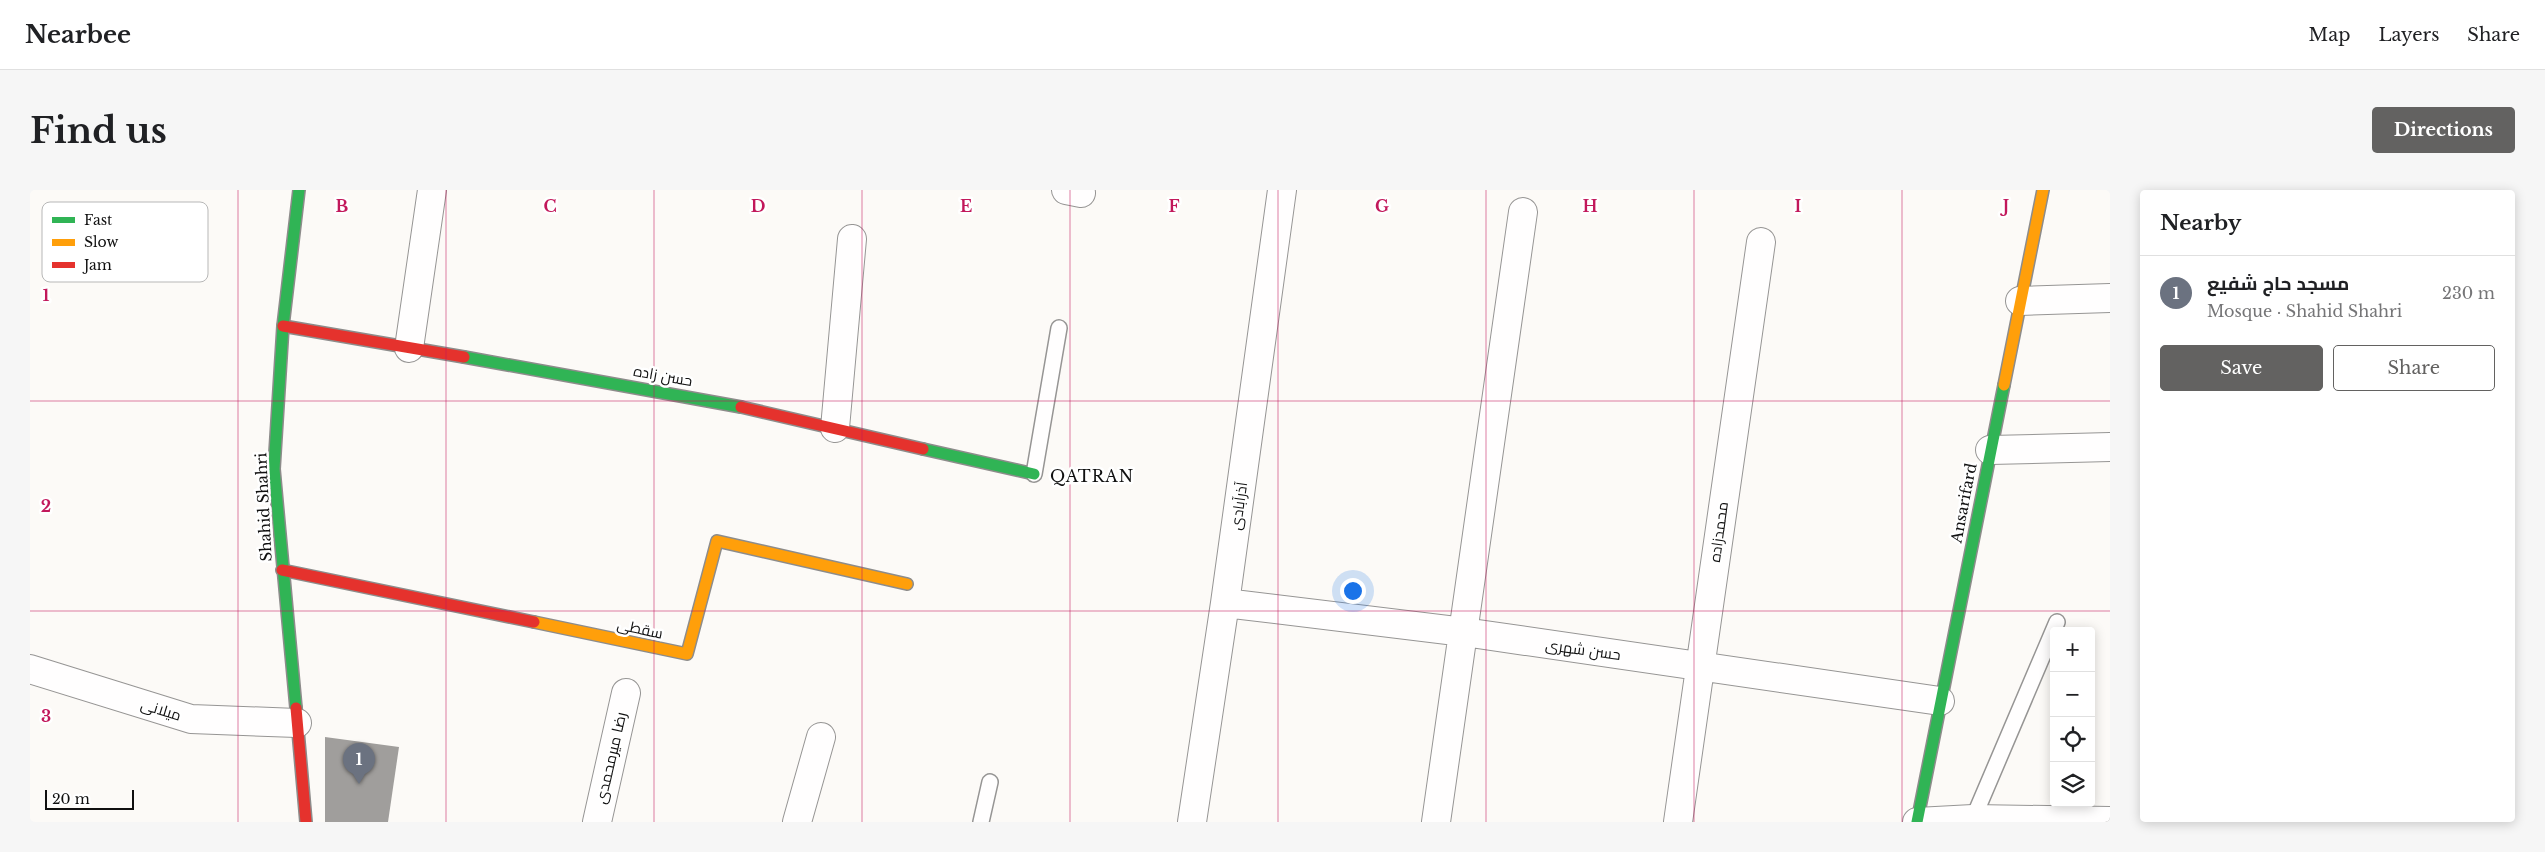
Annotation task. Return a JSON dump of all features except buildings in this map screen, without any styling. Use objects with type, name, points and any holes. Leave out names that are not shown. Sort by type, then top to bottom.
[{"type":"street","name":"Shahid Shahri","points":[[299,190],[283,326],[274,469],[306,822]]},
{"type":"street","points":[[409,348],[432,190]]},
{"type":"street","name":"آذرآبادی","points":[[1192,822],[1225,603],[1282,190]]},
{"type":"street","name":"Ansarifard","points":[[1917,822],[2043,190]]},
{"type":"street","points":[[1436,822],[1523,212]]},
{"type":"street","points":[[835,428],[852,238]]},
{"type":"street","name":"محمدزاده","points":[[1678,822],[1761,242]]},
{"type":"street","points":[[2020,301],[2110,298]]},
{"type":"street","name":"حسن زاده","points":[[283,326],[708,398],[1034,474]]},
{"type":"street","points":[[1990,450],[2110,447]]},
{"type":"street","name":"سقطی","points":[[282,570],[687,654],[717,540],[906,584]]},
{"type":"street","name":"حسن شهری","points":[[1225,603],[1464,632],[1940,702]]},
{"type":"street","name":"میلانی","points":[[30,669],[191,719],[297,723]]},
{"type":"street","name":"رضا میرمحمدی","points":[[597,822],[626,693]]},
{"type":"street","points":[[797,822],[821,737]]},
{"type":"street","points":[[1917,822],[1973,820],[2110,821]]},
{"type":"lane","points":[[1034,474],[1059,328]]},
{"type":"lane","points":[[1973,820],[2057,622]]},
{"type":"lane","points":[[981,822],[990,782]]},
{"type":"traffic: fast","points":[[296,708],[274,469],[283,326],[299,190]]},
{"type":"traffic: fast","points":[[464,357],[741,407]]},
{"type":"traffic: fast","points":[[1917,822],[2004,385]]},
{"type":"traffic: fast","points":[[923,449],[1034,474]]},
{"type":"traffic: slow","points":[[2004,385],[2043,190]]},
{"type":"traffic: slow","points":[[534,622],[687,654],[717,541],[907,584]]},
{"type":"traffic: jam","points":[[283,326],[464,357]]},
{"type":"traffic: jam","points":[[741,407],[923,449]]},
{"type":"traffic: jam","points":[[282,570],[534,622]]},
{"type":"traffic: jam","points":[[296,708],[306,822]]},
{"type":"place","name":"مسجد حاج شفیع","points":[[359,784]]},
{"type":"district","name":"QATRAN","points":[[1092,476]]}]
